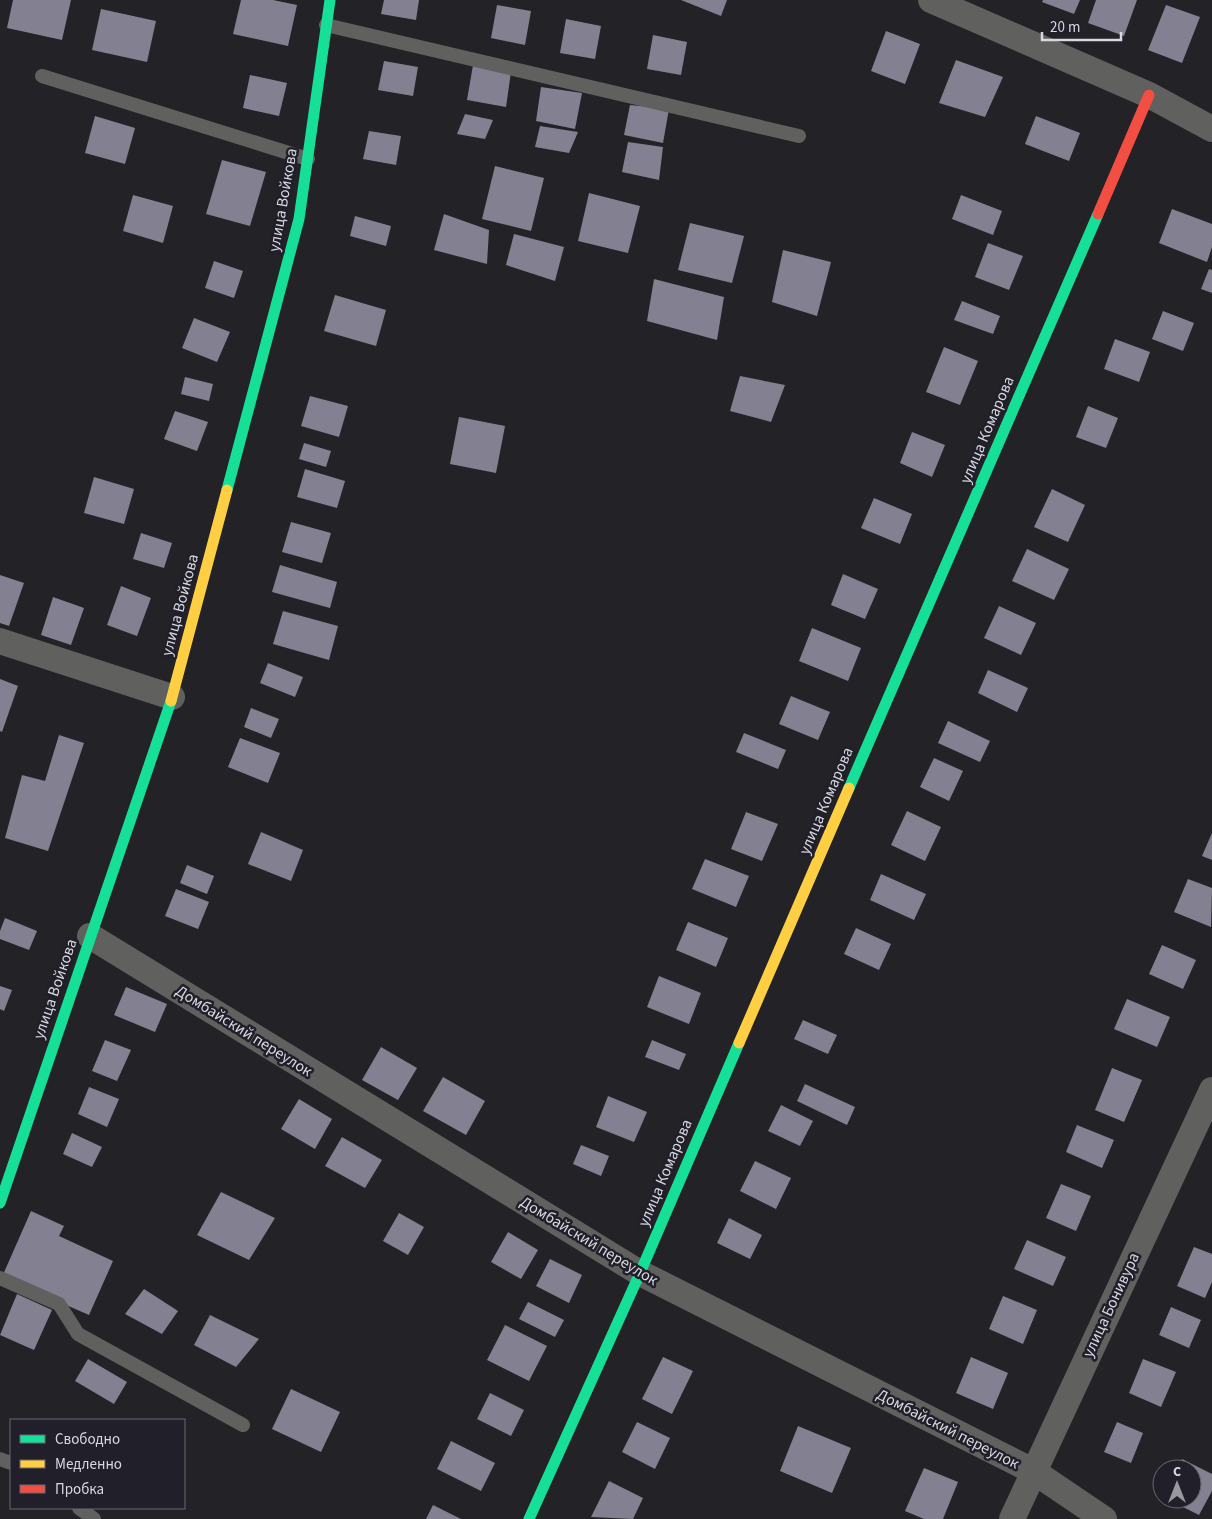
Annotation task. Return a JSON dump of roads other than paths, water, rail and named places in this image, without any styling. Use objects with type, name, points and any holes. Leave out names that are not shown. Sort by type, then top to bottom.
[{"type":"street","name":"улица Войкова","points":[[0,1203],[172,697],[299,219],[330,0]]},
{"type":"street","points":[[931,0],[1149,95],[1212,129]]},
{"type":"street","name":"улица Комарова","points":[[529,1519],[640,1274],[1149,95]]},
{"type":"street","points":[[0,641],[172,697]]},
{"type":"street","name":"Домбайский переулок","points":[[90,936],[640,1274],[1033,1471],[1104,1519]]},
{"type":"street","name":"улица Бонивура","points":[[1012,1519],[1212,1090]]},
{"type":"lane","points":[[326,25],[799,136]]},
{"type":"lane","points":[[42,76],[308,159]]},
{"type":"lane","points":[[0,1278],[59,1304],[78,1334],[243,1425]]},
{"type":"lane","points":[[80,1509],[94,1519]]}]
